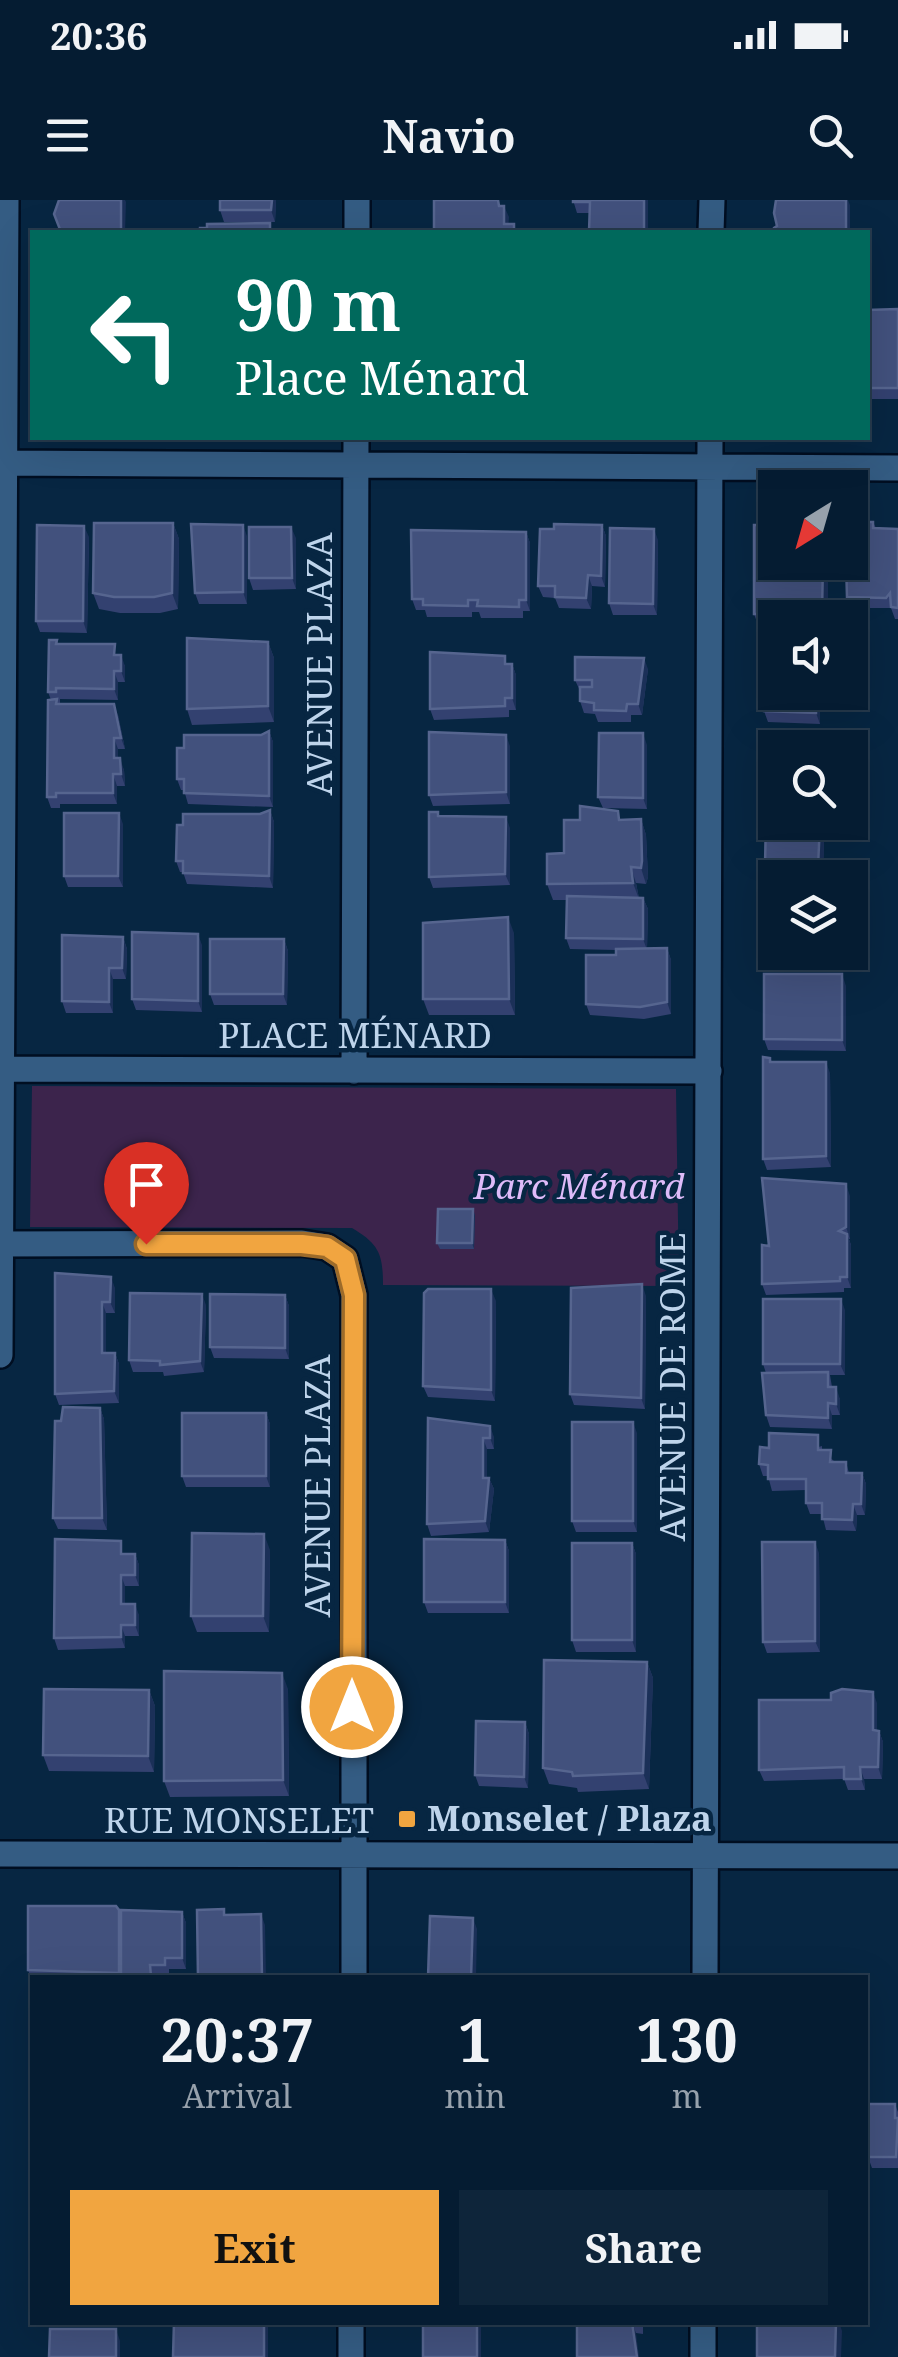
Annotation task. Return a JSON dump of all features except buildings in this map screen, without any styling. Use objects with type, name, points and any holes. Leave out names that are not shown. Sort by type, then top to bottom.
[{"type":"street","points":[[0,1354],[6,200]]},
{"type":"street","points":[[357,200],[357,230]]},
{"type":"street","points":[[712,200],[712,230]]},
{"type":"street","name":"AVENUE PLAZA","points":[[354,1071],[356,440]]},
{"type":"street","name":"AVENUE DE ROME","points":[[704,1975],[710,440]]},
{"type":"street","points":[[2,463],[898,468]]},
{"type":"street","name":"PLACE MÉNARD","points":[[0,1069],[709,1071]]},
{"type":"street","name":"AVENUE PLAZA","points":[[1,1244],[327,1247],[345,1259],[354,1295],[354,1975]]},
{"type":"street","name":"RUE MONSELET","points":[[0,1854],[898,1856]]},
{"type":"street","points":[[351,2357],[352,2325]]},
{"type":"street","points":[[703,2325],[703,2357]]},
{"type":"green space","name":"Parc Ménard","points":[[32,1086],[676,1089],[679,1286],[383,1285],[378,1251],[352,1228],[30,1227]]},
{"type":"place","name":"Monselet / Plaza","points":[[407,1819]]},
{"type":"route","points":[[146,1244],[302,1244],[327,1247],[345,1259],[354,1295],[352,1707]]}]
